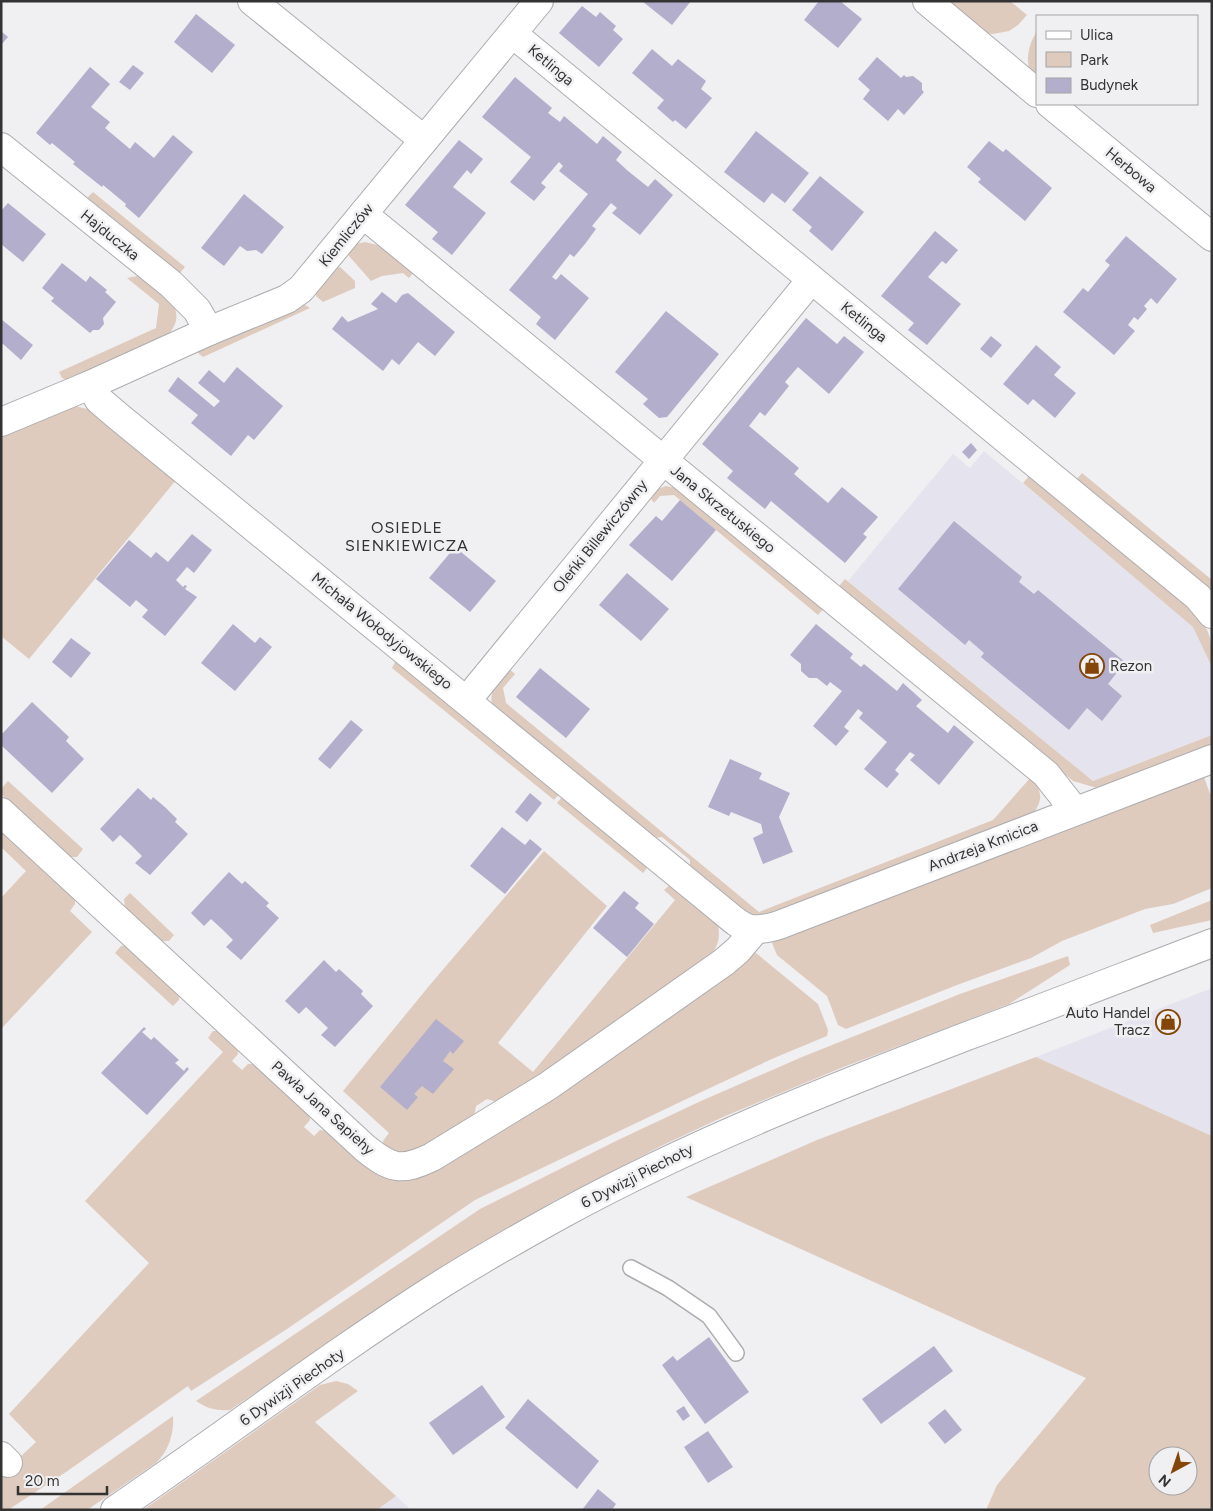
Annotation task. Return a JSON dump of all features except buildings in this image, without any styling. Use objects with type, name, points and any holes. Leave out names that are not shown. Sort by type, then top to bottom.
[{"type":"street","points":[[252,1],[424,140]]},
{"type":"street","name":"Kiemliczów","points":[[90,385],[209,331],[287,299],[301,289],[539,1]]},
{"type":"street","points":[[927,1],[1036,92]]},
{"type":"street","name":"Ketlinga","points":[[513,34],[1198,597],[1212,614]]},
{"type":"street","name":"Herbowa","points":[[1051,105],[1212,237]]},
{"type":"street","name":"Hajduczka","points":[[1,147],[171,284],[197,310],[209,331]]},
{"type":"street","name":"Jana Skrzetuskiego","points":[[364,214],[1046,774],[1074,811]]},
{"type":"street","name":"Oleńki Billewiczówny","points":[[467,700],[811,280]]},
{"type":"street","points":[[1,422],[90,385]]},
{"type":"street","name":"Michała Wołodyjowskiego","points":[[90,385],[99,400],[119,417],[736,922],[754,931]]},
{"type":"street","name":"Andrzeja Kmicica","points":[[754,931],[779,925],[1212,759]]},
{"type":"street","name":"Pawła Jana Sapiehy","points":[[1,812],[365,1148],[381,1161],[397,1167],[415,1165],[432,1157],[548,1086],[724,962],[743,945],[754,931]]},
{"type":"street","name":"6 Dywizji Piechoty","points":[[115,1510],[304,1377],[442,1284],[501,1248],[581,1204],[730,1131],[847,1082],[1212,944]]},
{"type":"lane","points":[[631,1268],[668,1288],[709,1316],[736,1353]]},
{"type":"shaded area","points":[[984,451],[1194,627],[1212,667],[1212,735],[1093,781],[848,581],[953,454],[970,468]]},
{"type":"shaded area","name":"Auto Handel Tracz","points":[[1212,988],[1212,1136],[1036,1057]]},
{"type":"shaded area","points":[[396,1496],[411,1510],[377,1510]]},
{"type":"green space","points":[[936,1],[1010,1],[1027,15],[1009,31],[993,34],[973,32]]},
{"type":"green space","points":[[1036,33],[1036,80],[1028,63],[1031,44]]},
{"type":"green space","points":[[93,192],[185,267],[178,275],[88,202],[88,197]]},
{"type":"green space","points":[[365,242],[381,246],[414,272],[409,278],[403,273],[382,276],[371,281],[349,256],[348,251],[356,244]]},
{"type":"green space","points":[[340,267],[355,281],[355,288],[323,302],[316,296],[315,292],[335,268]]},
{"type":"green space","points":[[142,275],[171,301],[177,317],[175,326],[168,335],[67,380],[62,378],[59,372],[156,328],[159,304],[127,278]]},
{"type":"green space","points":[[299,304],[310,308],[203,357],[198,353],[198,349]]},
{"type":"green space","points":[[75,406],[87,409],[93,413],[176,480],[29,659],[1,636],[1,435]]},
{"type":"green space","points":[[1082,473],[1212,580],[1212,595],[1075,481]]},
{"type":"green space","points":[[1030,475],[1192,608],[1207,629],[1212,649],[1212,667],[1193,627],[1023,483]]},
{"type":"green space","points":[[666,486],[676,488],[824,608],[818,615],[674,495],[660,496],[654,503],[649,496]]},
{"type":"green space","points":[[845,579],[1093,781],[1212,735],[1212,747],[1109,787],[1097,788],[1073,781],[841,592],[840,585]]},
{"type":"green space","points":[[395,662],[400,662],[560,793],[554,800],[392,668]]},
{"type":"green space","points":[[508,668],[515,674],[503,688],[506,703],[759,912],[993,820],[1031,777],[1039,791],[1040,800],[1032,815],[771,916],[753,916],[739,909],[690,869],[690,860],[662,837],[652,838],[493,707],[493,691]]},
{"type":"green space","points":[[1204,777],[1210,794],[1212,794],[1212,888],[1173,904],[1145,909],[1062,941],[1031,958],[846,1029],[838,1025],[827,996],[777,955],[772,943],[776,939]]},
{"type":"green space","points":[[8,781],[83,849],[77,857],[68,857],[1,794],[1,789]]},
{"type":"green space","points":[[563,796],[647,864],[647,868],[643,873],[557,803]]},
{"type":"green space","points":[[1,827],[75,895],[75,904],[70,911],[92,932],[1,1029],[1,898],[26,871],[1,847]]},
{"type":"green space","points":[[544,851],[607,906],[498,1043],[533,1072],[675,900],[664,890],[671,884],[718,924],[719,932],[716,947],[712,954],[541,1077],[497,1102],[487,1099],[476,1106],[474,1117],[415,1152],[408,1155],[385,1150],[383,1141],[389,1133],[343,1091]]},
{"type":"green space","points":[[130,893],[174,935],[169,941],[159,941],[125,909],[124,899]]},
{"type":"green space","points":[[1212,900],[1212,920],[1153,933],[1150,925]]},
{"type":"green space","points":[[131,945],[180,992],[179,1000],[173,1006],[115,953],[121,946]]},
{"type":"green space","points":[[756,953],[818,1004],[828,1030],[827,1036],[774,1058],[475,1200],[287,1329],[191,1391],[188,1386],[66,1472],[8,1510],[1,1510],[1,1475],[36,1442],[9,1414],[149,1263],[85,1201],[223,1052],[208,1038],[213,1031],[222,1031],[237,1045],[238,1054],[232,1061],[242,1070],[248,1064],[258,1064],[309,1112],[310,1120],[304,1127],[314,1136],[320,1130],[330,1131],[377,1172],[553,1095]]},
{"type":"green space","points":[[1068,956],[1070,965],[1009,1004],[841,1068],[723,1117],[663,1145],[552,1202],[434,1271],[230,1410],[213,1409],[196,1401],[480,1209],[618,1140],[802,1057],[960,994]]},
{"type":"green space","points":[[1036,1057],[1212,1136],[1212,1510],[986,1510],[997,1485],[1086,1378],[686,1197],[817,1140]]},
{"type":"green space","points":[[336,1381],[348,1384],[358,1391],[315,1422],[396,1496],[377,1510],[143,1510],[320,1385]]},
{"type":"green space","points":[[173,1416],[173,1429],[170,1441],[156,1463],[87,1510],[40,1510]]},
{"type":"place","name":"Rezon","points":[[1092,666]]},
{"type":"place","name":"Auto Handel Tracz","points":[[1168,1022]]},
{"type":"district","name":"OSIEDLE SIENKIEWICZA","points":[[407,536]]}]
